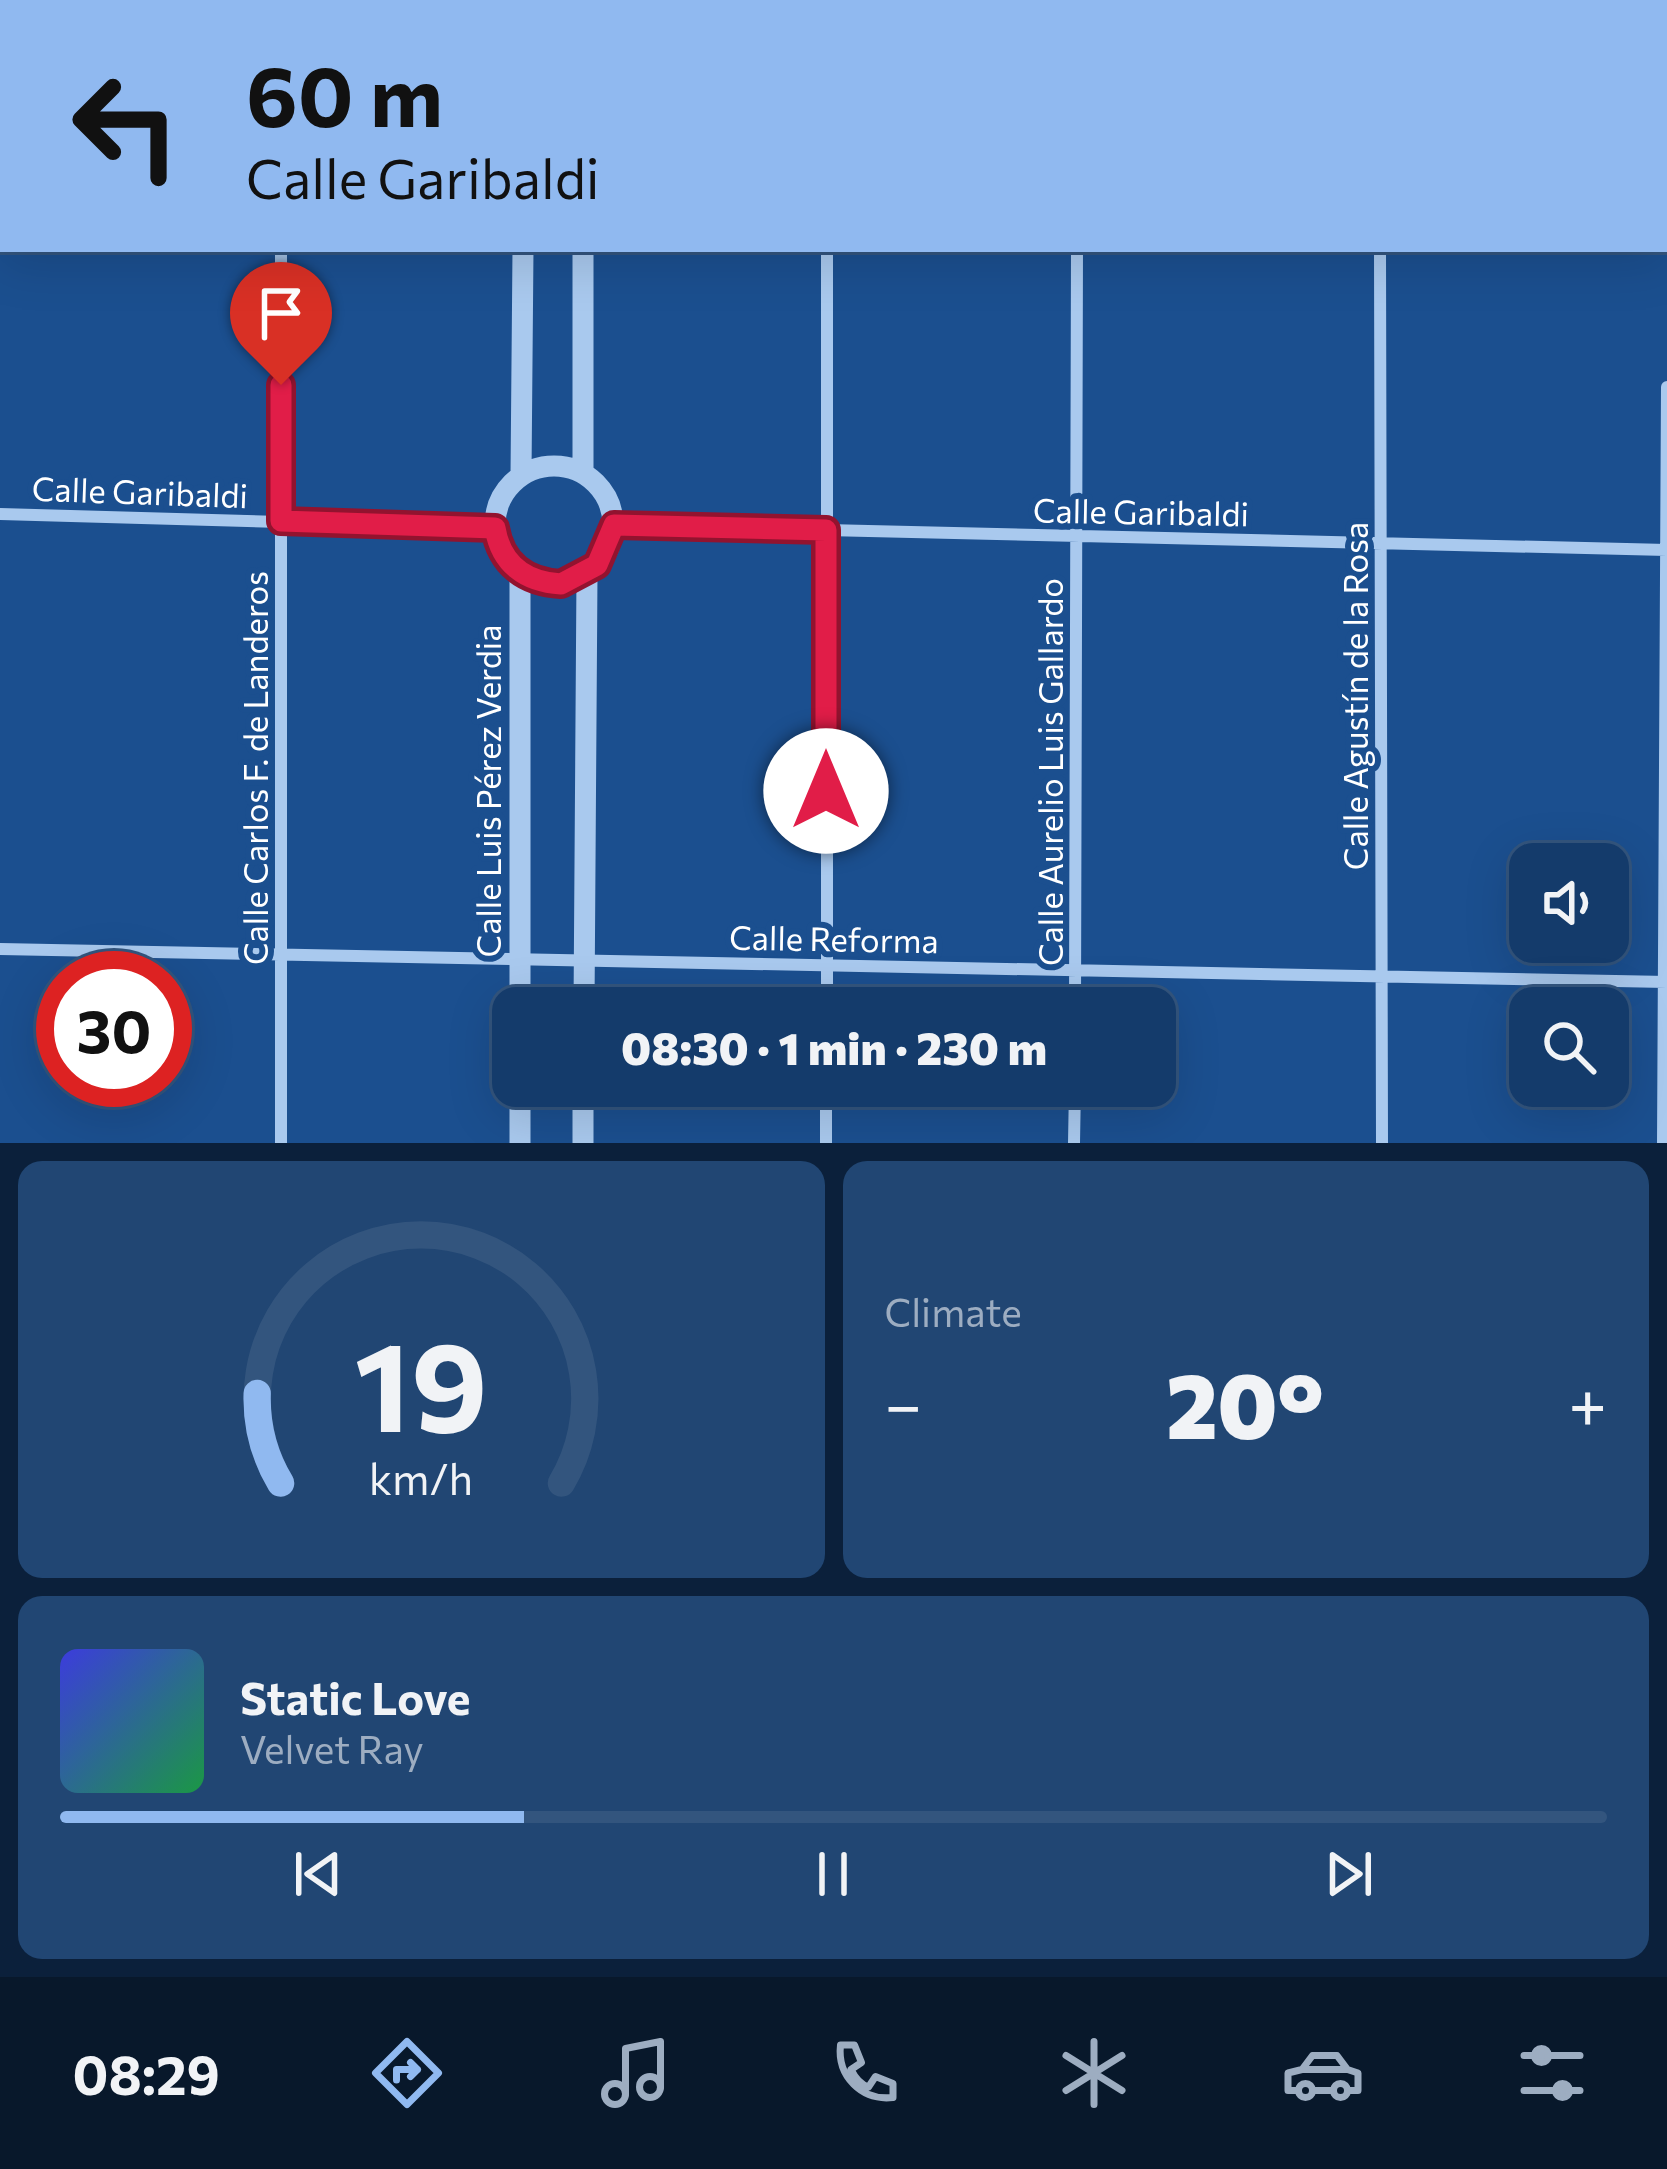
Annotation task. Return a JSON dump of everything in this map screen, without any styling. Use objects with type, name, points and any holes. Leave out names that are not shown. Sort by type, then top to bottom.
[{"type":"street","name":"Calle Carlos F. de Landeros","points":[[281,252],[281,1143]]},
{"type":"street","points":[[521,476],[523,252]]},
{"type":"street","points":[[583,252],[583,472]]},
{"type":"street","points":[[826,987],[827,252]]},
{"type":"street","name":"Calle Aurelio Luis Gallardo","points":[[1075,987],[1077,252]]},
{"type":"street","name":"Calle Agustín de la Rosa","points":[[1380,252],[1382,1143]]},
{"type":"street","points":[[1663,1143],[1667,387]]},
{"type":"street","points":[[545,466],[583,472],[608,500],[614,525],[604,556],[587,574],[561,584],[520,573],[502,553],[495,528],[501,498],[521,476],[545,466]]},
{"type":"street","name":"Calle Garibaldi","points":[[0,514],[495,528]]},
{"type":"street","name":"Calle Garibaldi","points":[[614,525],[1667,550]]},
{"type":"street","name":"Calle Luis Pérez Verdia","points":[[520,573],[520,987]]},
{"type":"street","points":[[584,987],[587,574]]},
{"type":"street","name":"Calle Reforma","points":[[0,949],[1666,982]]},
{"type":"street","points":[[520,1107],[520,1143]]},
{"type":"street","points":[[583,1107],[583,1143]]},
{"type":"street","points":[[826,1107],[826,1143]]},
{"type":"street","points":[[1075,1107],[1075,1143]]},
{"type":"route","points":[[281,385],[281,521],[495,528],[502,553],[520,573],[532,580],[561,584],[597,565],[609,547],[614,525],[826,530],[826,791]]}]
